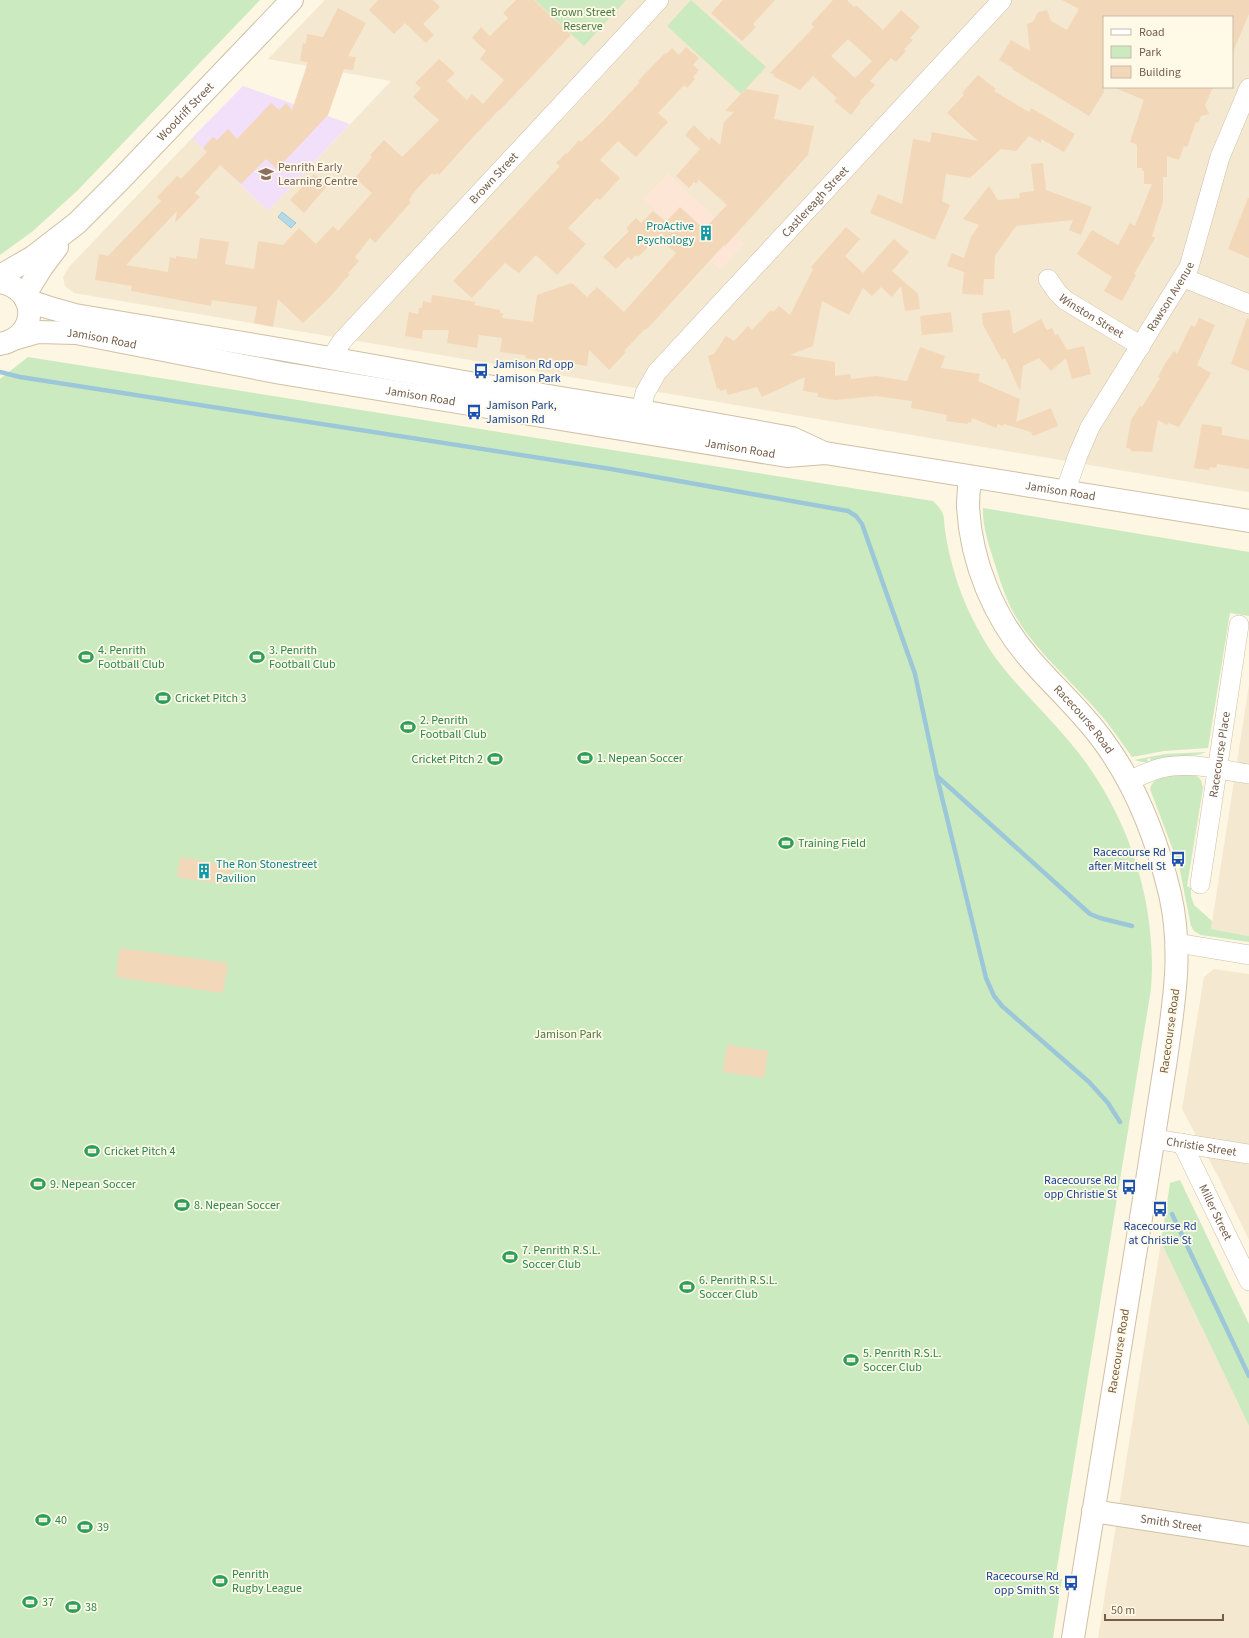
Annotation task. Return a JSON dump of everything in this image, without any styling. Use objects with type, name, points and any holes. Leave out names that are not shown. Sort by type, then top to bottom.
[{"type":"main road","name":"Woodriff Street","points":[[25,298],[42,267],[77,223],[292,0]]},
{"type":"main road","name":"Woodriff Street","points":[[0,276],[33,257],[77,223]]},
{"type":"main road","points":[[0,282],[9,283],[19,289],[25,298],[30,312],[24,331],[8,341]]},
{"type":"main road","name":"Jamison Road","points":[[25,298],[74,315],[792,438],[825,453]]},
{"type":"main road","name":"Jamison Road","points":[[8,341],[38,332],[76,333],[281,373],[787,456],[825,453],[1249,521]]},
{"type":"main road","name":"Racecourse Road","points":[[970,476],[968,504],[971,534],[984,581],[1000,618],[1029,658],[1090,724],[1118,762],[1129,781],[1159,855],[1170,897],[1176,943],[1177,980],[1154,1139],[1073,1638]]},
{"type":"main road","name":"Smith Street","points":[[1094,1511],[1249,1535]]},
{"type":"street","name":"Brown Street","points":[[331,358],[342,341],[659,0]]},
{"type":"street","name":"Castlereagh Street","points":[[641,411],[645,393],[657,372],[1002,0]]},
{"type":"street","name":"Rawson Avenue","points":[[1065,492],[1078,454],[1090,427],[1184,278],[1192,260],[1220,157],[1249,88]]},
{"type":"street","points":[[1184,278],[1249,304]]},
{"type":"street","name":"Winston Street","points":[[1048,279],[1065,300],[1141,346]]},
{"type":"street","name":"Racecourse Place","points":[[1200,884],[1239,625]]},
{"type":"street","points":[[1129,781],[1156,770],[1172,766],[1195,765],[1249,774]]},
{"type":"street","points":[[1176,943],[1249,955]]},
{"type":"street","name":"Christie Street","points":[[1154,1139],[1249,1154]]},
{"type":"street","name":"Miller Street","points":[[1182,1143],[1249,1281]]},
{"type":"shaded area","points":[[325,0],[1249,0],[1249,492],[74,293],[65,286],[63,277],[69,267],[192,138],[268,211],[391,81],[268,59]]},
{"type":"shaded area","name":"Penrith Early Learning Centre","points":[[243,86],[350,124],[268,211],[192,138]]},
{"type":"shaded area","points":[[668,173],[744,244],[720,271],[643,199]]},
{"type":"shaded area","points":[[1249,685],[1249,936],[1211,929]]},
{"type":"shaded area","points":[[1214,969],[1249,974],[1249,1240],[1219,1178],[1182,1109],[1204,977]]},
{"type":"shaded area","points":[[1161,1242],[1249,1426],[1249,1638],[1098,1638]]},
{"type":"green space","points":[[0,0],[260,0],[78,190],[33,231],[0,255]]},
{"type":"green space","name":"Brown Street Reserve","points":[[535,0],[626,0],[584,46]]},
{"type":"green space","points":[[691,0],[766,67],[741,94],[667,26]]},
{"type":"green space","name":"Jamison Park","points":[[28,357],[933,501],[939,508],[944,516],[948,546],[956,579],[972,618],[989,648],[999,662],[1057,727],[1089,766],[1106,795],[1122,825],[1134,856],[1143,889],[1149,922],[1152,955],[1151,989],[1055,1580],[1062,1579],[1053,1638],[0,1638],[0,379]]},
{"type":"green space","points":[[983,508],[1249,552],[1249,616],[1230,613],[1208,748],[1164,751],[1132,757],[1105,720],[1054,666],[1019,622],[1007,600],[989,546],[983,520]]},
{"type":"green space","points":[[1206,752],[1198,755],[1151,761],[1150,758],[1147,759],[1148,762],[1134,760],[1165,754]]},
{"type":"green space","points":[[1195,774],[1201,780],[1203,788],[1187,886],[1191,888],[1191,896],[1194,905],[1212,921],[1211,929],[1249,936],[1249,942],[1201,935],[1194,931],[1191,926],[1179,866],[1150,789],[1157,779],[1163,776]]},
{"type":"green space","points":[[1180,1180],[1249,1324],[1249,1426],[1161,1242],[1170,1183]]},
{"type":"water","points":[[282,212],[296,223],[291,228],[278,217]]},
{"type":"building","points":[[378,0],[433,0],[440,7],[423,24],[434,35],[426,43],[405,23],[394,34],[369,10]]},
{"type":"building","points":[[516,0],[534,0],[571,35],[474,136],[439,175],[437,173],[434,175],[432,173],[415,191],[409,200],[411,202],[375,243],[370,238],[355,257],[359,261],[348,273],[350,274],[328,299],[303,323],[278,299],[273,327],[254,323],[257,307],[212,300],[211,306],[131,291],[132,286],[95,280],[99,254],[108,256],[161,201],[157,197],[177,176],[181,179],[207,152],[203,148],[213,137],[217,140],[228,129],[237,139],[271,103],[279,110],[286,103],[292,110],[308,62],[300,61],[303,43],[306,44],[307,34],[323,37],[338,8],[366,23],[348,56],[356,57],[353,70],[344,69],[328,115],[277,169],[266,159],[241,184],[220,165],[195,193],[200,197],[175,223],[177,211],[126,265],[168,272],[170,257],[176,259],[176,256],[197,259],[200,238],[229,242],[225,264],[254,269],[258,241],[283,245],[299,228],[316,244],[333,226],[338,231],[372,193],[355,178],[372,157],[370,155],[384,140],[402,157],[439,120],[413,97],[421,88],[415,83],[439,59],[455,73],[447,81],[467,100],[472,94],[483,104],[504,80],[480,59],[486,51],[472,38],[481,27],[490,36],[508,18],[503,13]]},
{"type":"building","points":[[723,0],[775,0],[753,24],[756,27],[742,41],[711,13]]},
{"type":"building","points":[[833,0],[847,0],[854,7],[856,5],[883,30],[901,10],[920,27],[910,38],[913,40],[904,49],[906,51],[896,62],[891,58],[870,81],[875,85],[860,101],[861,102],[851,115],[834,101],[837,98],[813,76],[800,90],[770,73],[814,27],[811,24]],"holes":[[[848,39],[872,61],[855,78],[831,56]]]},
{"type":"building","points":[[1062,0],[1249,0],[1249,14],[1233,52],[1233,16],[1103,16],[1104,92],[1089,116],[999,60],[1011,40],[1030,51],[1027,24],[1033,22],[1038,12],[1047,10],[1051,21],[1067,30],[1079,9]]},
{"type":"building","points":[[686,47],[699,58],[693,65],[699,70],[693,77],[695,79],[687,88],[684,85],[658,113],[668,122],[636,157],[618,141],[600,160],[620,178],[600,200],[597,198],[568,228],[586,244],[557,275],[536,255],[519,273],[505,263],[472,298],[453,281],[560,166],[556,163],[566,153],[567,154],[579,140],[581,142],[604,120],[665,53],[666,54],[672,48],[679,55]]},
{"type":"building","points":[[978,75],[996,89],[994,91],[1029,112],[1031,108],[1075,134],[1064,152],[1041,139],[1041,143],[1029,136],[1016,151],[1001,149],[970,178],[946,174],[942,201],[950,205],[935,240],[870,213],[878,194],[902,204],[913,139],[930,142],[932,132],[978,141],[947,113],[964,95],[962,93]]},
{"type":"building","points":[[1115,88],[1213,88],[1205,105],[1209,114],[1201,116],[1198,123],[1196,122],[1187,147],[1184,146],[1179,160],[1167,156],[1167,177],[1163,177],[1163,202],[1152,236],[1155,238],[1134,274],[1136,275],[1122,301],[1104,291],[1112,277],[1077,254],[1092,230],[1118,245],[1130,223],[1135,226],[1152,184],[1144,184],[1144,171],[1142,171],[1142,168],[1137,168],[1137,145],[1130,142],[1144,100]]},
{"type":"building","points":[[746,89],[779,95],[774,119],[814,126],[808,155],[725,246],[724,245],[648,328],[644,330],[624,351],[626,352],[609,370],[589,350],[587,366],[548,359],[548,362],[526,358],[525,355],[500,352],[502,338],[479,335],[477,348],[447,343],[449,330],[423,330],[422,339],[405,336],[409,312],[418,314],[419,308],[422,308],[423,301],[431,303],[432,295],[476,302],[474,305],[500,310],[500,313],[503,313],[502,318],[533,322],[537,295],[572,283],[587,297],[597,287],[624,312],[676,253],[658,237],[638,257],[636,255],[631,260],[628,257],[616,269],[603,257],[629,231],[626,228],[636,218],[641,223],[653,211],[666,222],[680,207],[704,229],[727,205],[699,180],[696,184],[694,182],[689,188],[676,176],[700,149],[685,135],[694,125],[709,140],[711,137],[720,145],[724,122],[734,112],[725,111]]},
{"type":"building","points":[[1043,163],[1046,190],[1092,207],[1081,235],[1069,230],[1073,220],[1016,226],[995,256],[994,279],[984,279],[983,295],[962,294],[964,272],[947,266],[952,253],[964,258],[971,237],[979,225],[963,219],[989,186],[998,200],[1020,198],[1019,193],[1034,191],[1031,164]]},
{"type":"building","points":[[314,174],[327,186],[304,213],[290,200]]},
{"type":"building","points":[[1249,198],[1249,258],[1228,249]]},
{"type":"building","points":[[846,227],[860,239],[845,256],[863,273],[894,239],[909,252],[892,271],[918,294],[920,309],[905,311],[901,286],[892,297],[881,287],[872,296],[863,288],[849,315],[822,301],[813,346],[790,355],[835,362],[835,376],[850,374],[851,379],[876,376],[907,381],[920,347],[945,356],[941,368],[980,374],[978,381],[1020,399],[1016,422],[1051,408],[1058,426],[1033,436],[1031,432],[1004,424],[1003,426],[998,424],[996,428],[972,418],[971,423],[968,422],[968,424],[946,421],[947,415],[911,408],[912,401],[876,396],[835,400],[817,397],[818,393],[803,391],[805,377],[762,397],[757,387],[728,395],[726,389],[720,391],[719,388],[717,389],[708,356],[714,354],[726,336],[734,341],[748,326],[752,330],[771,310],[773,312],[779,306],[790,315],[813,269],[811,267]]},
{"type":"building","points":[[1010,310],[1013,334],[1041,319],[1047,330],[1052,328],[1055,335],[1058,334],[1067,350],[1084,346],[1091,374],[1072,379],[1066,358],[1051,371],[1039,358],[1023,366],[1020,391],[1005,358],[1002,360],[983,325],[982,313]]},
{"type":"building","points":[[951,312],[953,332],[922,335],[920,316]]},
{"type":"building","points":[[1199,318],[1215,325],[1197,365],[1211,373],[1179,427],[1168,423],[1167,425],[1158,420],[1152,452],[1131,451],[1131,449],[1126,448],[1131,420],[1140,406],[1142,407],[1160,378],[1158,377],[1166,362],[1174,351],[1177,354],[1191,325],[1195,327]]},
{"type":"building","points":[[1247,318],[1249,319],[1249,371],[1231,364]]},
{"type":"building","points":[[1202,424],[1222,427],[1222,435],[1249,440],[1249,469],[1217,464],[1216,468],[1210,467],[1209,470],[1194,468]]},
{"type":"building","name":"The Ron Stonestreet Pavilion","points":[[180,857],[232,866],[228,885],[177,877]]},
{"type":"building","points":[[120,948],[228,963],[223,993],[116,977]]},
{"type":"building","points":[[727,1045],[768,1051],[764,1078],[723,1072]]},
{"type":"waterway","points":[[0,372],[20,377],[611,469],[848,511],[856,516],[862,524],[915,674],[937,777],[986,978],[994,996],[1002,1006],[1089,1082],[1108,1103],[1120,1122]]},
{"type":"waterway","points":[[938,777],[1090,914],[1132,926]]},
{"type":"waterway","points":[[1172,1214],[1249,1376]]},
{"type":"place","name":"Penrith Early Learning Centre","points":[[266,174]]},
{"type":"place","name":"ProActive Psychology","points":[[706,233]]},
{"type":"place","name":"Jamison Rd opp Jamison Park","points":[[481,371]]},
{"type":"place","name":"Jamison Park, Jamison Rd","points":[[474,412]]},
{"type":"place","name":"4. Penrith Football Club","points":[[86,657]]},
{"type":"place","name":"3. Penrith Football Club","points":[[257,657]]},
{"type":"place","name":"Cricket Pitch 3","points":[[163,698]]},
{"type":"place","name":"2. Penrith Football Club","points":[[408,727]]},
{"type":"place","name":"1. Nepean Soccer","points":[[585,758]]},
{"type":"place","name":"Cricket Pitch 2","points":[[495,759]]},
{"type":"place","name":"Training Field","points":[[786,843]]},
{"type":"place","name":"Racecourse Rd after Mitchell St","points":[[1178,859]]},
{"type":"place","name":"The Ron Stonestreet Pavilion","points":[[204,871]]},
{"type":"place","name":"Cricket Pitch 4","points":[[92,1151]]},
{"type":"place","name":"9. Nepean Soccer","points":[[38,1184]]},
{"type":"place","name":"Racecourse Rd opp Christie St","points":[[1129,1187]]},
{"type":"place","name":"8. Nepean Soccer","points":[[182,1205]]},
{"type":"place","name":"Racecourse Rd at Christie St","points":[[1160,1209]]},
{"type":"place","name":"7. Penrith R.S.L. Soccer Club","points":[[510,1257]]},
{"type":"place","name":"6. Penrith R.S.L. Soccer Club","points":[[687,1287]]},
{"type":"place","name":"5. Penrith R.S.L. Soccer Club","points":[[851,1360]]},
{"type":"place","name":"40","points":[[43,1520]]},
{"type":"place","name":"39","points":[[85,1527]]},
{"type":"place","name":"Penrith Rugby League","points":[[220,1581]]},
{"type":"place","name":"Racecourse Rd opp Smith St","points":[[1071,1583]]},
{"type":"place","name":"37","points":[[30,1602]]},
{"type":"place","name":"38","points":[[73,1607]]}]
